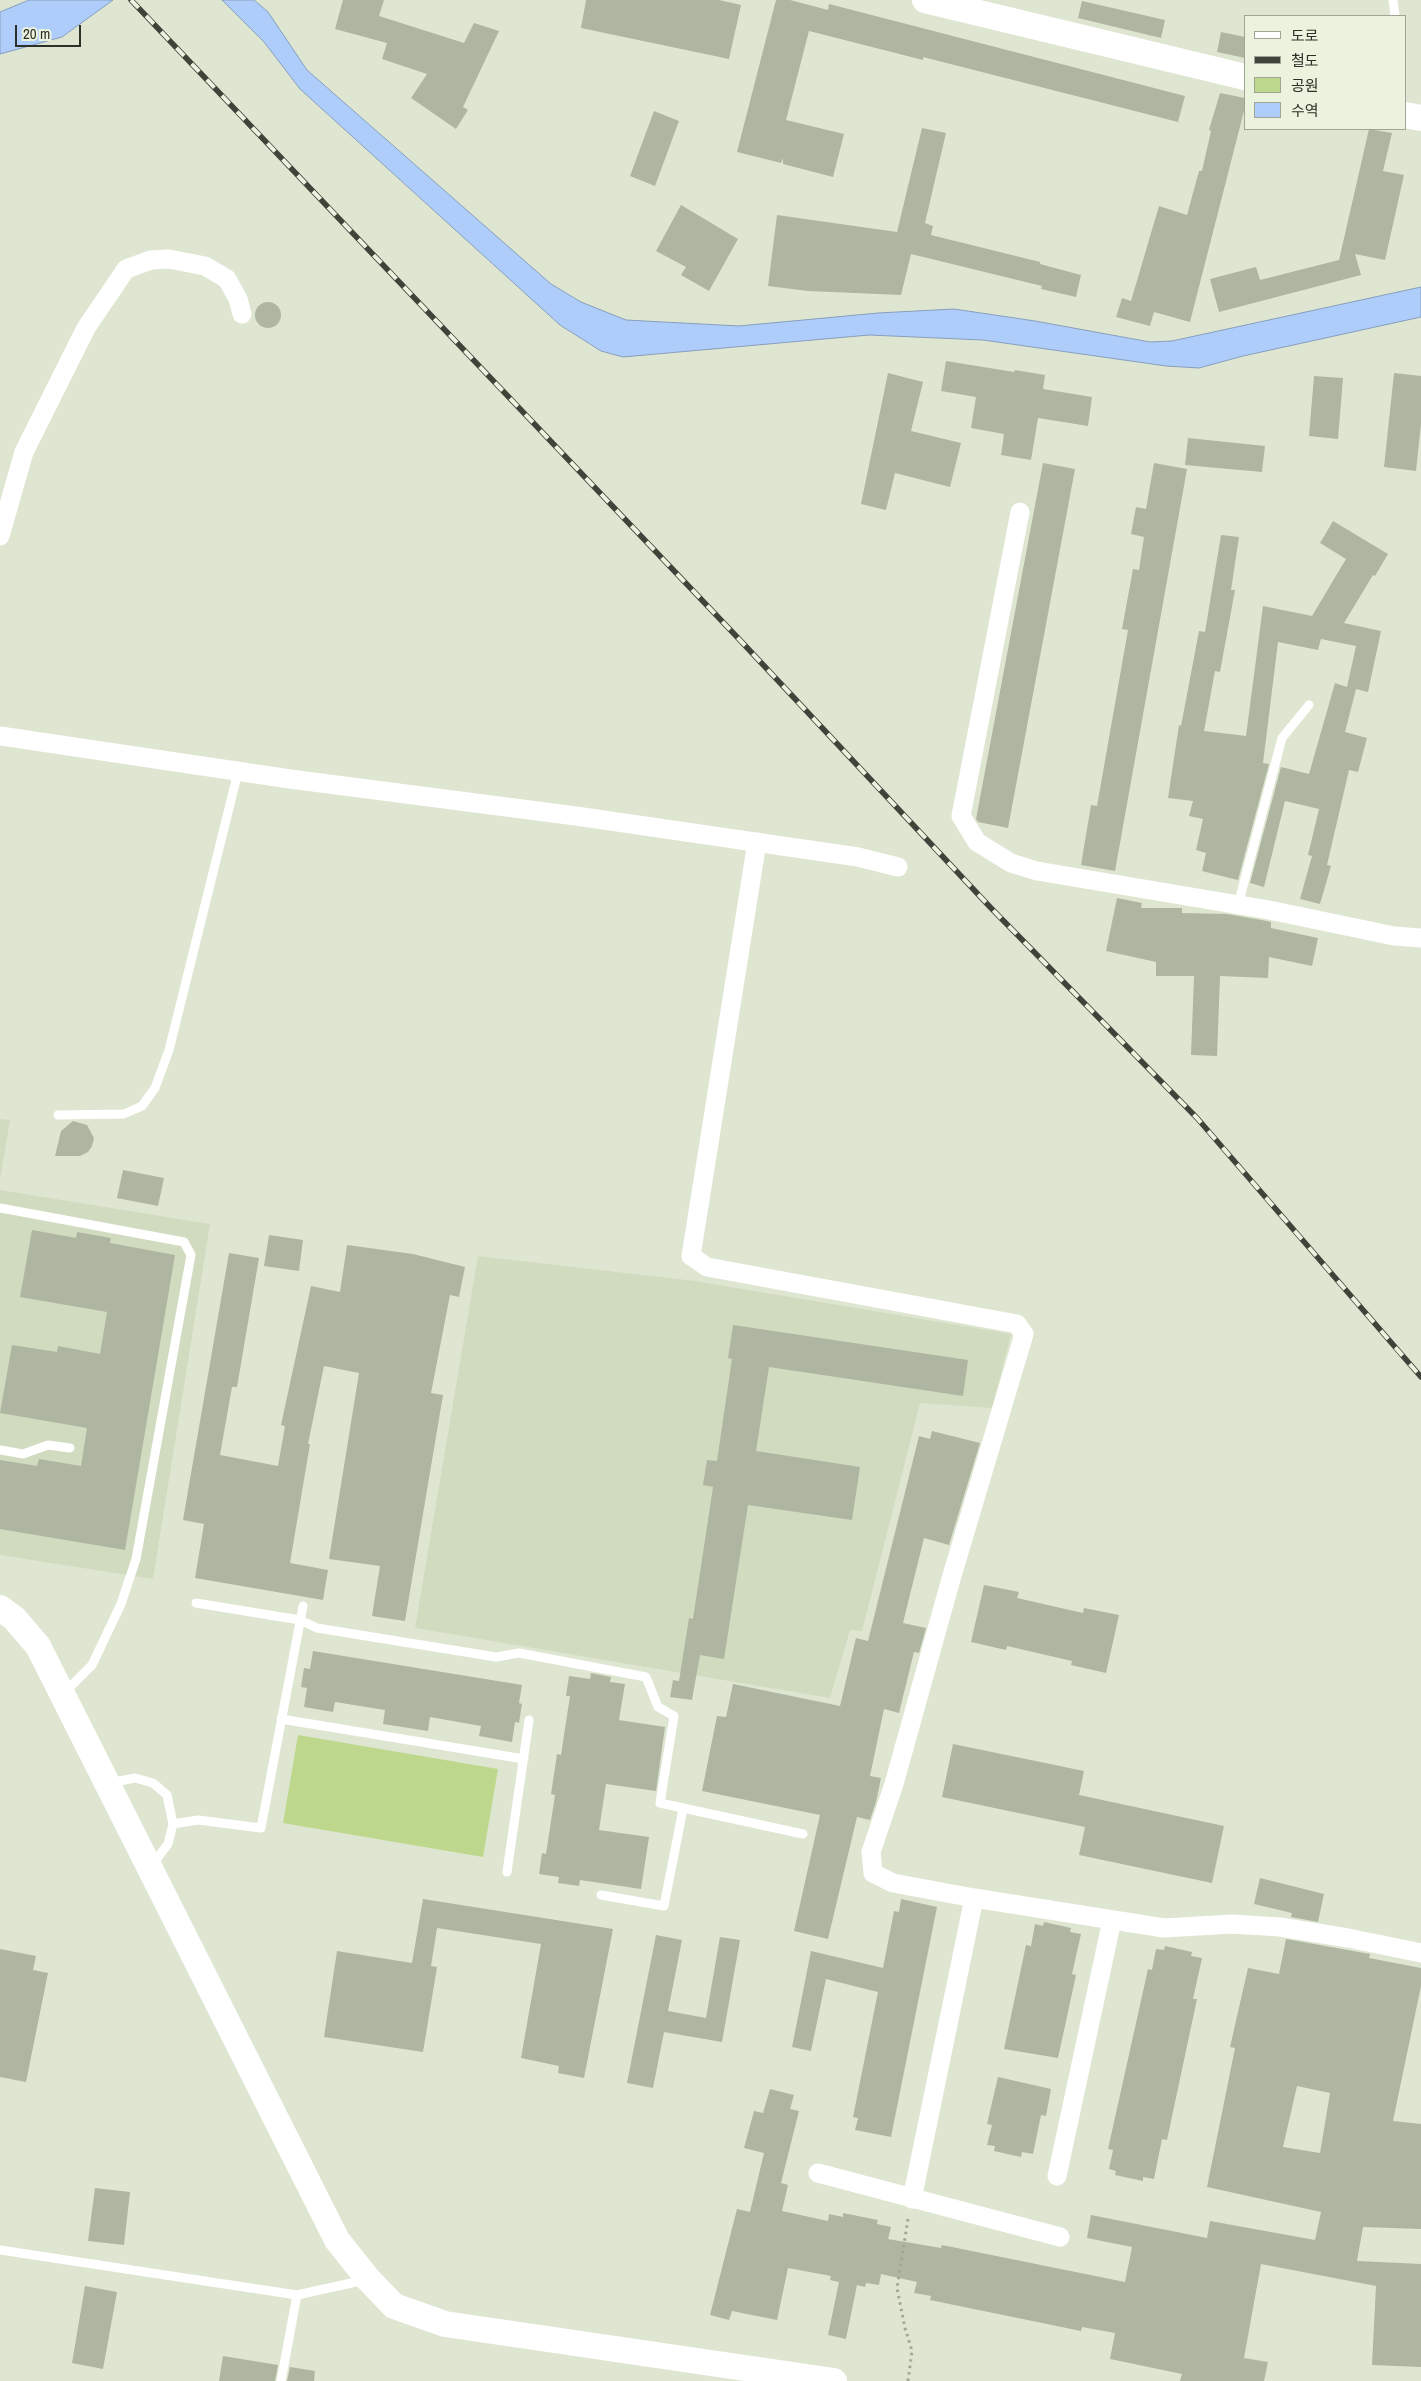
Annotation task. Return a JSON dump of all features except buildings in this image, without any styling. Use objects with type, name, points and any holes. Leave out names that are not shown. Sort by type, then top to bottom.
[{"type":"street","points":[[925,0],[1244,77]]},
{"type":"street","points":[[1406,115],[1421,118]]},
{"type":"street","points":[[0,536],[24,452],[86,328],[126,269],[151,260],[169,259],[205,266],[227,279],[238,299],[242,314]]},
{"type":"street","points":[[1020,512],[961,816],[977,842],[1011,863],[1037,870],[1238,905],[1394,936],[1421,938]]},
{"type":"street","points":[[0,736],[238,772],[576,816],[757,842],[858,857],[898,867]]},
{"type":"street","points":[[757,842],[691,1256],[707,1266],[1017,1324],[1024,1334],[951,1579],[894,1784],[871,1852],[873,1873],[894,1883],[974,1898],[1164,1928],[1232,1924],[1280,1927],[1348,1938],[1421,1953]]},
{"type":"street","points":[[0,1608],[14,1618],[38,1646],[337,2240],[368,2279],[394,2306],[445,2324],[821,2380]]},
{"type":"street","points":[[912,2199],[974,1898]]},
{"type":"street","points":[[1058,2176],[1112,1920]]},
{"type":"street","points":[[818,2174],[1060,2237]]},
{"type":"lane","points":[[1393,0],[1395,15]]},
{"type":"lane","points":[[1238,905],[1282,738],[1309,705]]},
{"type":"lane","points":[[58,1115],[124,1114],[142,1106],[155,1088],[169,1050],[238,772]]},
{"type":"lane","points":[[0,1208],[184,1242],[191,1255],[136,1559],[121,1604],[92,1665],[62,1694]]},
{"type":"lane","points":[[0,1450],[23,1454],[48,1445],[70,1448]]},
{"type":"lane","points":[[196,1603],[300,1620],[317,1628],[496,1658],[519,1653],[646,1677],[658,1707],[674,1716],[660,1804],[803,1834]]},
{"type":"lane","points":[[173,1824],[198,1820],[261,1828],[303,1606]]},
{"type":"lane","points":[[281,1719],[524,1759]]},
{"type":"lane","points":[[507,1872],[530,1720]]},
{"type":"lane","points":[[107,1783],[135,1778],[153,1783],[167,1795],[173,1824],[168,1844],[150,1868]]},
{"type":"lane","points":[[601,1896],[664,1906],[683,1808]]},
{"type":"lane","points":[[0,2250],[297,2295],[368,2279]]},
{"type":"lane","points":[[282,2381],[297,2295]]},
{"type":"path","points":[[908,2381],[912,2351],[904,2328],[897,2288],[912,2199]]},
{"type":"shaded area","points":[[0,1119],[10,1120],[0,1180]]},
{"type":"shaded area","points":[[0,1190],[210,1224],[153,1579],[0,1555]]},
{"type":"shaded area","points":[[478,1256],[695,1281],[1011,1334],[992,1408],[920,1403],[862,1631],[850,1630],[830,1698],[415,1628]]},
{"type":"green space","points":[[298,1735],[498,1769],[483,1857],[283,1823]]},
{"type":"water","points":[[29,0],[113,0],[62,37],[0,54],[0,12]]},
{"type":"water","points":[[222,0],[254,0],[268,12],[307,70],[551,284],[581,302],[626,320],[739,326],[878,313],[954,309],[1035,321],[1150,342],[1172,341],[1421,287],[1421,317],[1243,356],[1199,368],[1166,366],[983,340],[869,335],[623,357],[601,351],[560,325],[300,89],[264,42]]},
{"type":"railway","points":[[131,0],[738,638],[990,907],[1197,1118],[1421,1377]]}]
